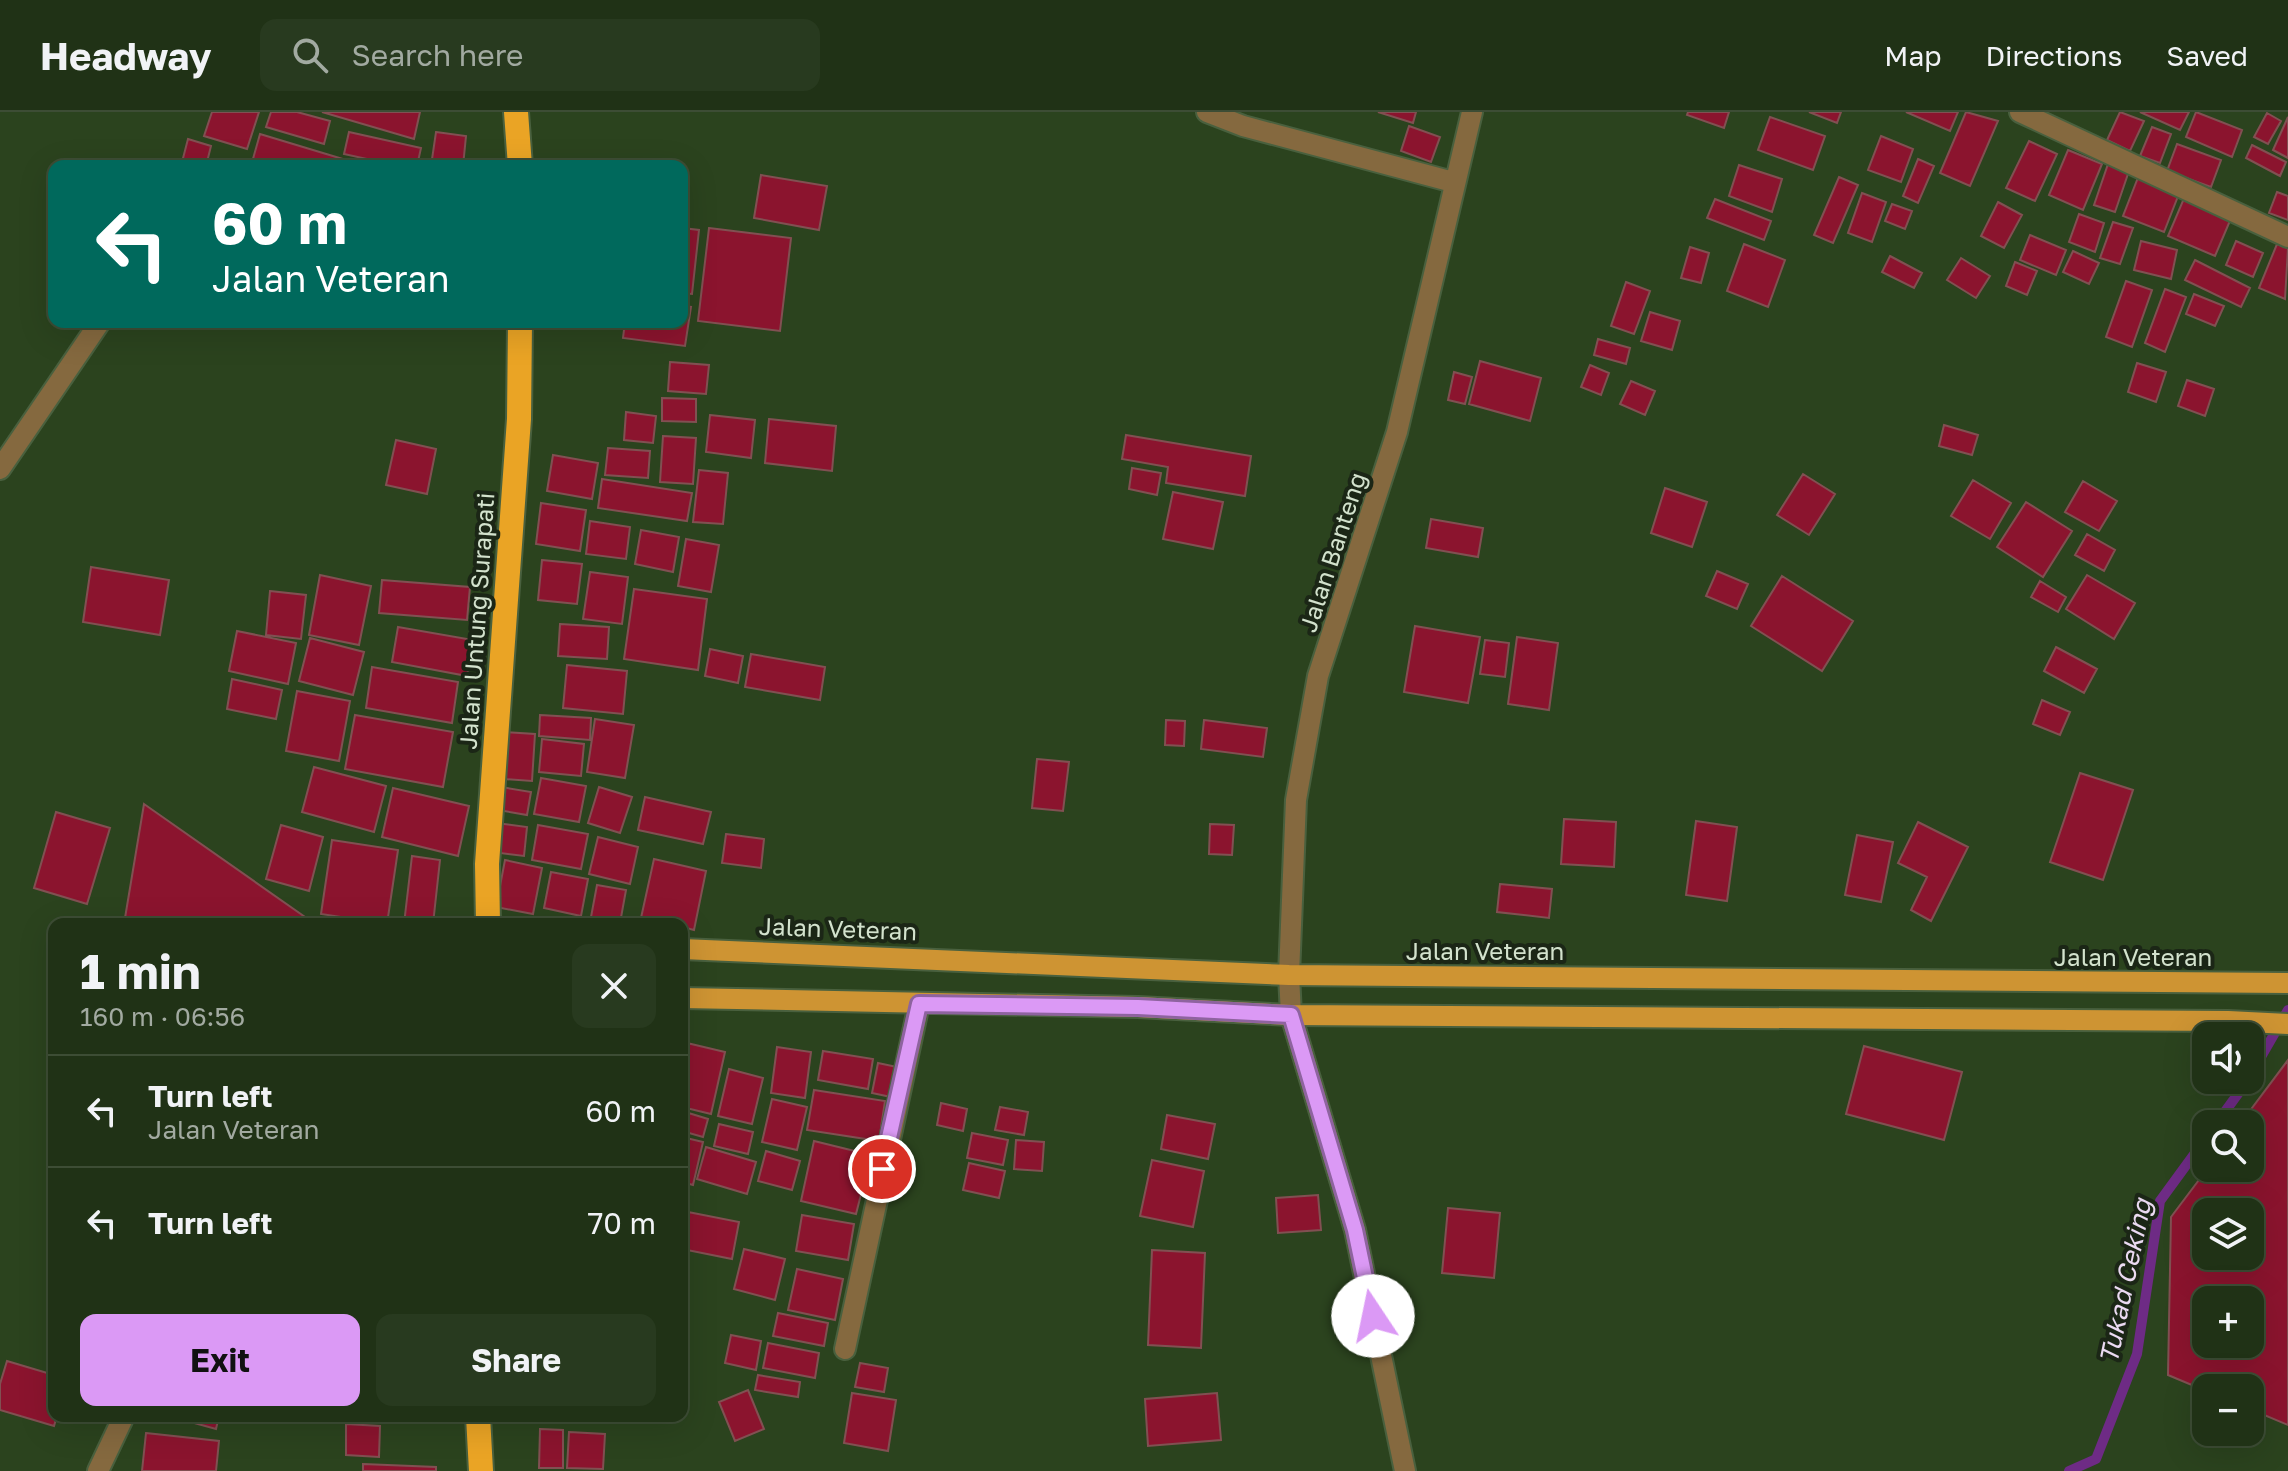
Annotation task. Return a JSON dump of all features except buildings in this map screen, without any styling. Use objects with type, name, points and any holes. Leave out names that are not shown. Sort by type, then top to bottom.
[{"type":"highway","points":[[516,112],[520,160]]},
{"type":"highway","name":"Jalan Untung Surapati","points":[[488,918],[487,864],[519,419],[520,328]]},
{"type":"highway","points":[[478,1422],[481,1471]]},
{"type":"main road","name":"Jalan Veteran","points":[[688,949],[1289,975],[2287,983]]},
{"type":"main road","points":[[688,998],[1138,1007],[1291,1015],[2228,1021],[2288,1024]]},
{"type":"street","points":[[1207,112],[1243,126],[1453,182]]},
{"type":"street","name":"Jalan Banteng","points":[[1405,1471],[1355,1230],[1291,1015],[1289,975],[1296,800],[1318,676],[1397,432],[1453,182],[1472,112]]},
{"type":"street","points":[[2020,112],[2288,237]]},
{"type":"street","points":[[0,469],[96,328]]},
{"type":"street","points":[[845,1349],[919,1004]]},
{"type":"street","points":[[98,1471],[121,1422]]},
{"type":"waterway","name":"Tukad Ceking","points":[[2264,1052],[2288,1010]]},
{"type":"waterway","name":"Tukad Ceking","points":[[2226,1110],[2238,1094]]},
{"type":"waterway","name":"Tukad Ceking","points":[[2069,1471],[2096,1459],[2137,1354],[2160,1201],[2192,1157]]},
{"type":"route","points":[[882,1169],[919,1004],[1138,1007],[1291,1015],[1355,1230],[1373,1316]]}]
